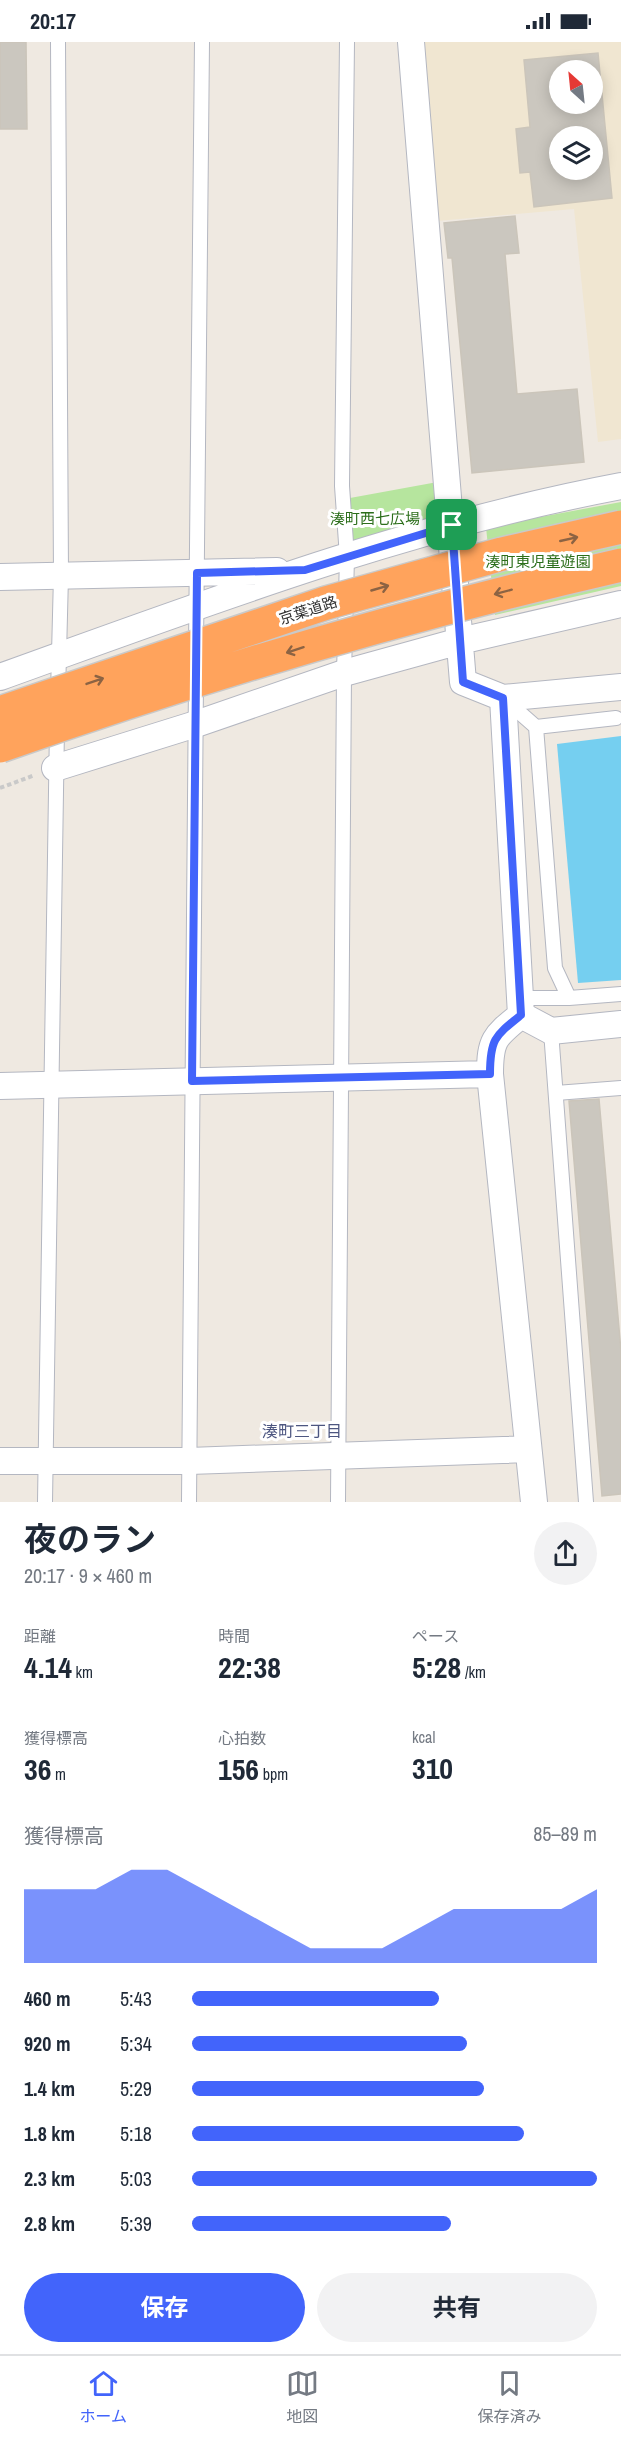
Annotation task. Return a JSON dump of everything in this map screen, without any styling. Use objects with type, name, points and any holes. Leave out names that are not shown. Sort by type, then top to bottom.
[{"type":"highway","name":"京葉道路","points":[[0,713],[326,603],[502,554],[621,527]]},
{"type":"highway","points":[[0,746],[333,638],[509,591],[621,565]]},
{"type":"street","points":[[411,42],[463,682],[503,698],[621,687]]},
{"type":"street","points":[[0,677],[197,606],[347,557],[452,525],[560,497],[621,486]]},
{"type":"street","points":[[0,577],[305,570]]},
{"type":"street","points":[[55,768],[195,724],[344,673],[460,641],[621,604]]},
{"type":"street","points":[[503,698],[521,1006],[490,1046],[490,1074],[534,1502]]},
{"type":"street","points":[[521,1006],[551,1030],[621,1024]]},
{"type":"street","points":[[0,1086],[490,1074]]},
{"type":"street","points":[[0,1461],[189,1461],[528,1449]]},
{"type":"lane","points":[[45,1502],[55,768],[61,576],[58,42]]},
{"type":"lane","points":[[189,1502],[202,42]]},
{"type":"lane","points":[[338,1502],[344,673],[347,557],[342,486],[347,42]]},
{"type":"lane","points":[[503,698],[537,727],[555,968],[569,998]]},
{"type":"lane","points":[[537,727],[616,718]]},
{"type":"lane","points":[[521,1006],[621,993]]},
{"type":"lane","points":[[551,1030],[586,1502]]},
{"type":"lane","points":[[556,1093],[621,1088]]},
{"type":"path","points":[[0,788],[55,768]]},
{"type":"shaded area","points":[[423,42],[621,42],[621,439],[598,442],[574,209],[437,221]]},
{"type":"green space","name":"湊町西七広場","points":[[443,481],[446,520],[353,549],[350,498]]},
{"type":"green space","name":"湊町東児童遊園","points":[[621,502],[621,586],[495,615],[486,527]]},
{"type":"water","points":[[621,736],[621,980],[578,983],[557,744]]},
{"type":"building","points":[[0,42],[26,42],[27,129],[0,129]]},
{"type":"building","points":[[598,53],[599,60],[549,60],[549,114],[603,114],[603,105],[612,198],[534,207],[530,172],[520,173],[516,129],[530,127],[524,60]]},
{"type":"building","points":[[515,216],[519,253],[505,254],[517,394],[577,389],[584,462],[472,473],[452,258],[448,258],[444,223]]},
{"type":"building","points":[[599,1099],[621,1351],[621,1494],[602,1496],[569,1101]]},
{"type":"district","name":"湊町三丁目","points":[[302,1431]]},
{"type":"route","points":[[452,525],[463,682],[503,698],[521,1015],[503,1030],[490,1046],[490,1074],[192,1081],[197,573],[305,570],[452,525]]}]
